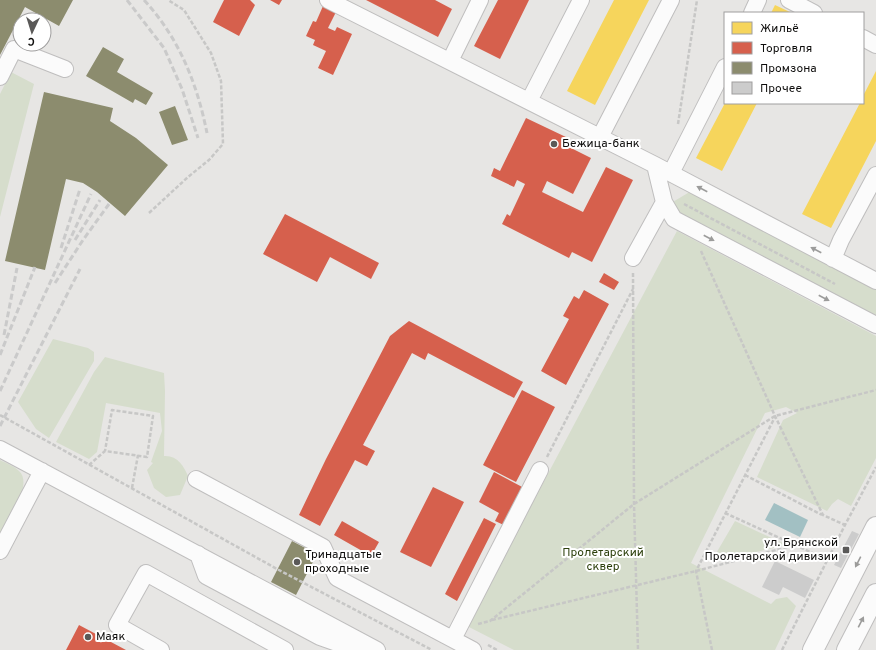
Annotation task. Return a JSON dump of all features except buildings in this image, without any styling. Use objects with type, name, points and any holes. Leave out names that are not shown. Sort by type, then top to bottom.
[{"type":"main road","points":[[813,650],[876,527]]},
{"type":"main road","points":[[847,650],[876,594]]},
{"type":"street","points":[[328,0],[671,173],[876,281]]},
{"type":"street","points":[[450,61],[480,0]]},
{"type":"street","points":[[529,101],[581,0]]},
{"type":"street","points":[[600,137],[671,0]]},
{"type":"street","points":[[752,12],[758,0]]},
{"type":"street","points":[[789,0],[812,12]]},
{"type":"street","points":[[864,39],[876,45]]},
{"type":"street","points":[[0,77],[14,49],[65,69]]},
{"type":"street","points":[[671,173],[724,69]]},
{"type":"street","points":[[655,165],[663,197],[674,220],[876,325]]},
{"type":"street","points":[[833,259],[841,240],[876,175]]},
{"type":"street","points":[[633,258],[663,197]]},
{"type":"street","points":[[0,449],[377,650]]},
{"type":"street","points":[[456,634],[540,470]]},
{"type":"street","points":[[0,551],[42,471]]},
{"type":"street","points":[[196,479],[323,547],[337,578],[456,634],[473,650]]},
{"type":"street","points":[[198,554],[206,576],[320,637],[357,650]]},
{"type":"street","points":[[161,650],[117,625],[146,573],[285,650]]},
{"type":"path","points":[[149,213],[209,160],[223,144],[221,81],[211,53],[184,10],[168,0]]},
{"type":"path","points":[[677,126],[697,0]]},
{"type":"path","points":[[663,197],[841,287]]},
{"type":"path","points":[[691,228],[775,416],[823,515]]},
{"type":"path","points":[[540,470],[634,288],[634,504],[638,650]]},
{"type":"path","points":[[490,621],[634,504],[775,416],[876,390]]},
{"type":"path","points":[[89,465],[105,450],[112,410],[153,416],[147,457],[105,450]]},
{"type":"path","points":[[0,415],[277,569],[432,650]]},
{"type":"path","points":[[712,650],[696,571],[775,416]]},
{"type":"path","points":[[132,488],[138,455]]},
{"type":"path","points":[[782,650],[876,467]]},
{"type":"path","points":[[745,475],[845,525]]},
{"type":"path","points":[[725,513],[828,560]]},
{"type":"path","points":[[456,634],[490,621],[636,586],[795,545]]},
{"type":"green space","points":[[11,72],[34,84],[0,217],[0,94]]},
{"type":"green space","points":[[693,190],[876,288],[876,320],[678,215],[671,203]]},
{"type":"green space","name":"Пролетарский сквер","points":[[677,231],[876,336],[876,458],[851,506],[838,499],[827,511],[757,477],[783,420],[797,413],[786,407],[765,413],[691,563],[771,604],[776,599],[787,597],[796,606],[775,650],[514,650],[467,626]]},
{"type":"green space","points":[[53,339],[88,348],[94,352],[94,361],[49,438],[36,429],[18,402]]},
{"type":"green space","points":[[105,357],[164,373],[164,456],[173,457],[176,459],[182,465],[188,476],[180,495],[166,497],[154,488],[147,470],[153,463],[151,462],[162,431],[160,413],[106,403],[97,452],[89,459],[56,442],[94,372]]},
{"type":"green space","points":[[0,460],[19,471],[23,477],[23,485],[18,504],[0,538]]},
{"type":"green space","points":[[735,521],[787,545],[711,562]]},
{"type":"water","points":[[774,503],[808,520],[800,537],[765,520]]},
{"type":"railway","points":[[127,0],[164,48],[182,89],[198,138]]},
{"type":"railway","points":[[144,0],[167,30],[185,62],[198,96],[207,133]]},
{"type":"railway","points":[[61,248],[80,189]]},
{"type":"railway","points":[[0,391],[91,194]]},
{"type":"railway","points":[[75,240],[100,200]]},
{"type":"railway","points":[[55,283],[109,204]]},
{"type":"railway","points":[[0,355],[35,267]]},
{"type":"railway","points":[[4,335],[17,268]]},
{"type":"railway","points":[[0,426],[80,269]]},
{"type":"place","name":"Бежица-банк","points":[[554,144]]},
{"type":"place","name":"ул. Брянской Пролетарской дивизии","points":[[846,550]]},
{"type":"place","name":"Тринадцатые проходные","points":[[297,562]]},
{"type":"place","name":"Маяк","points":[[88,637]]}]
